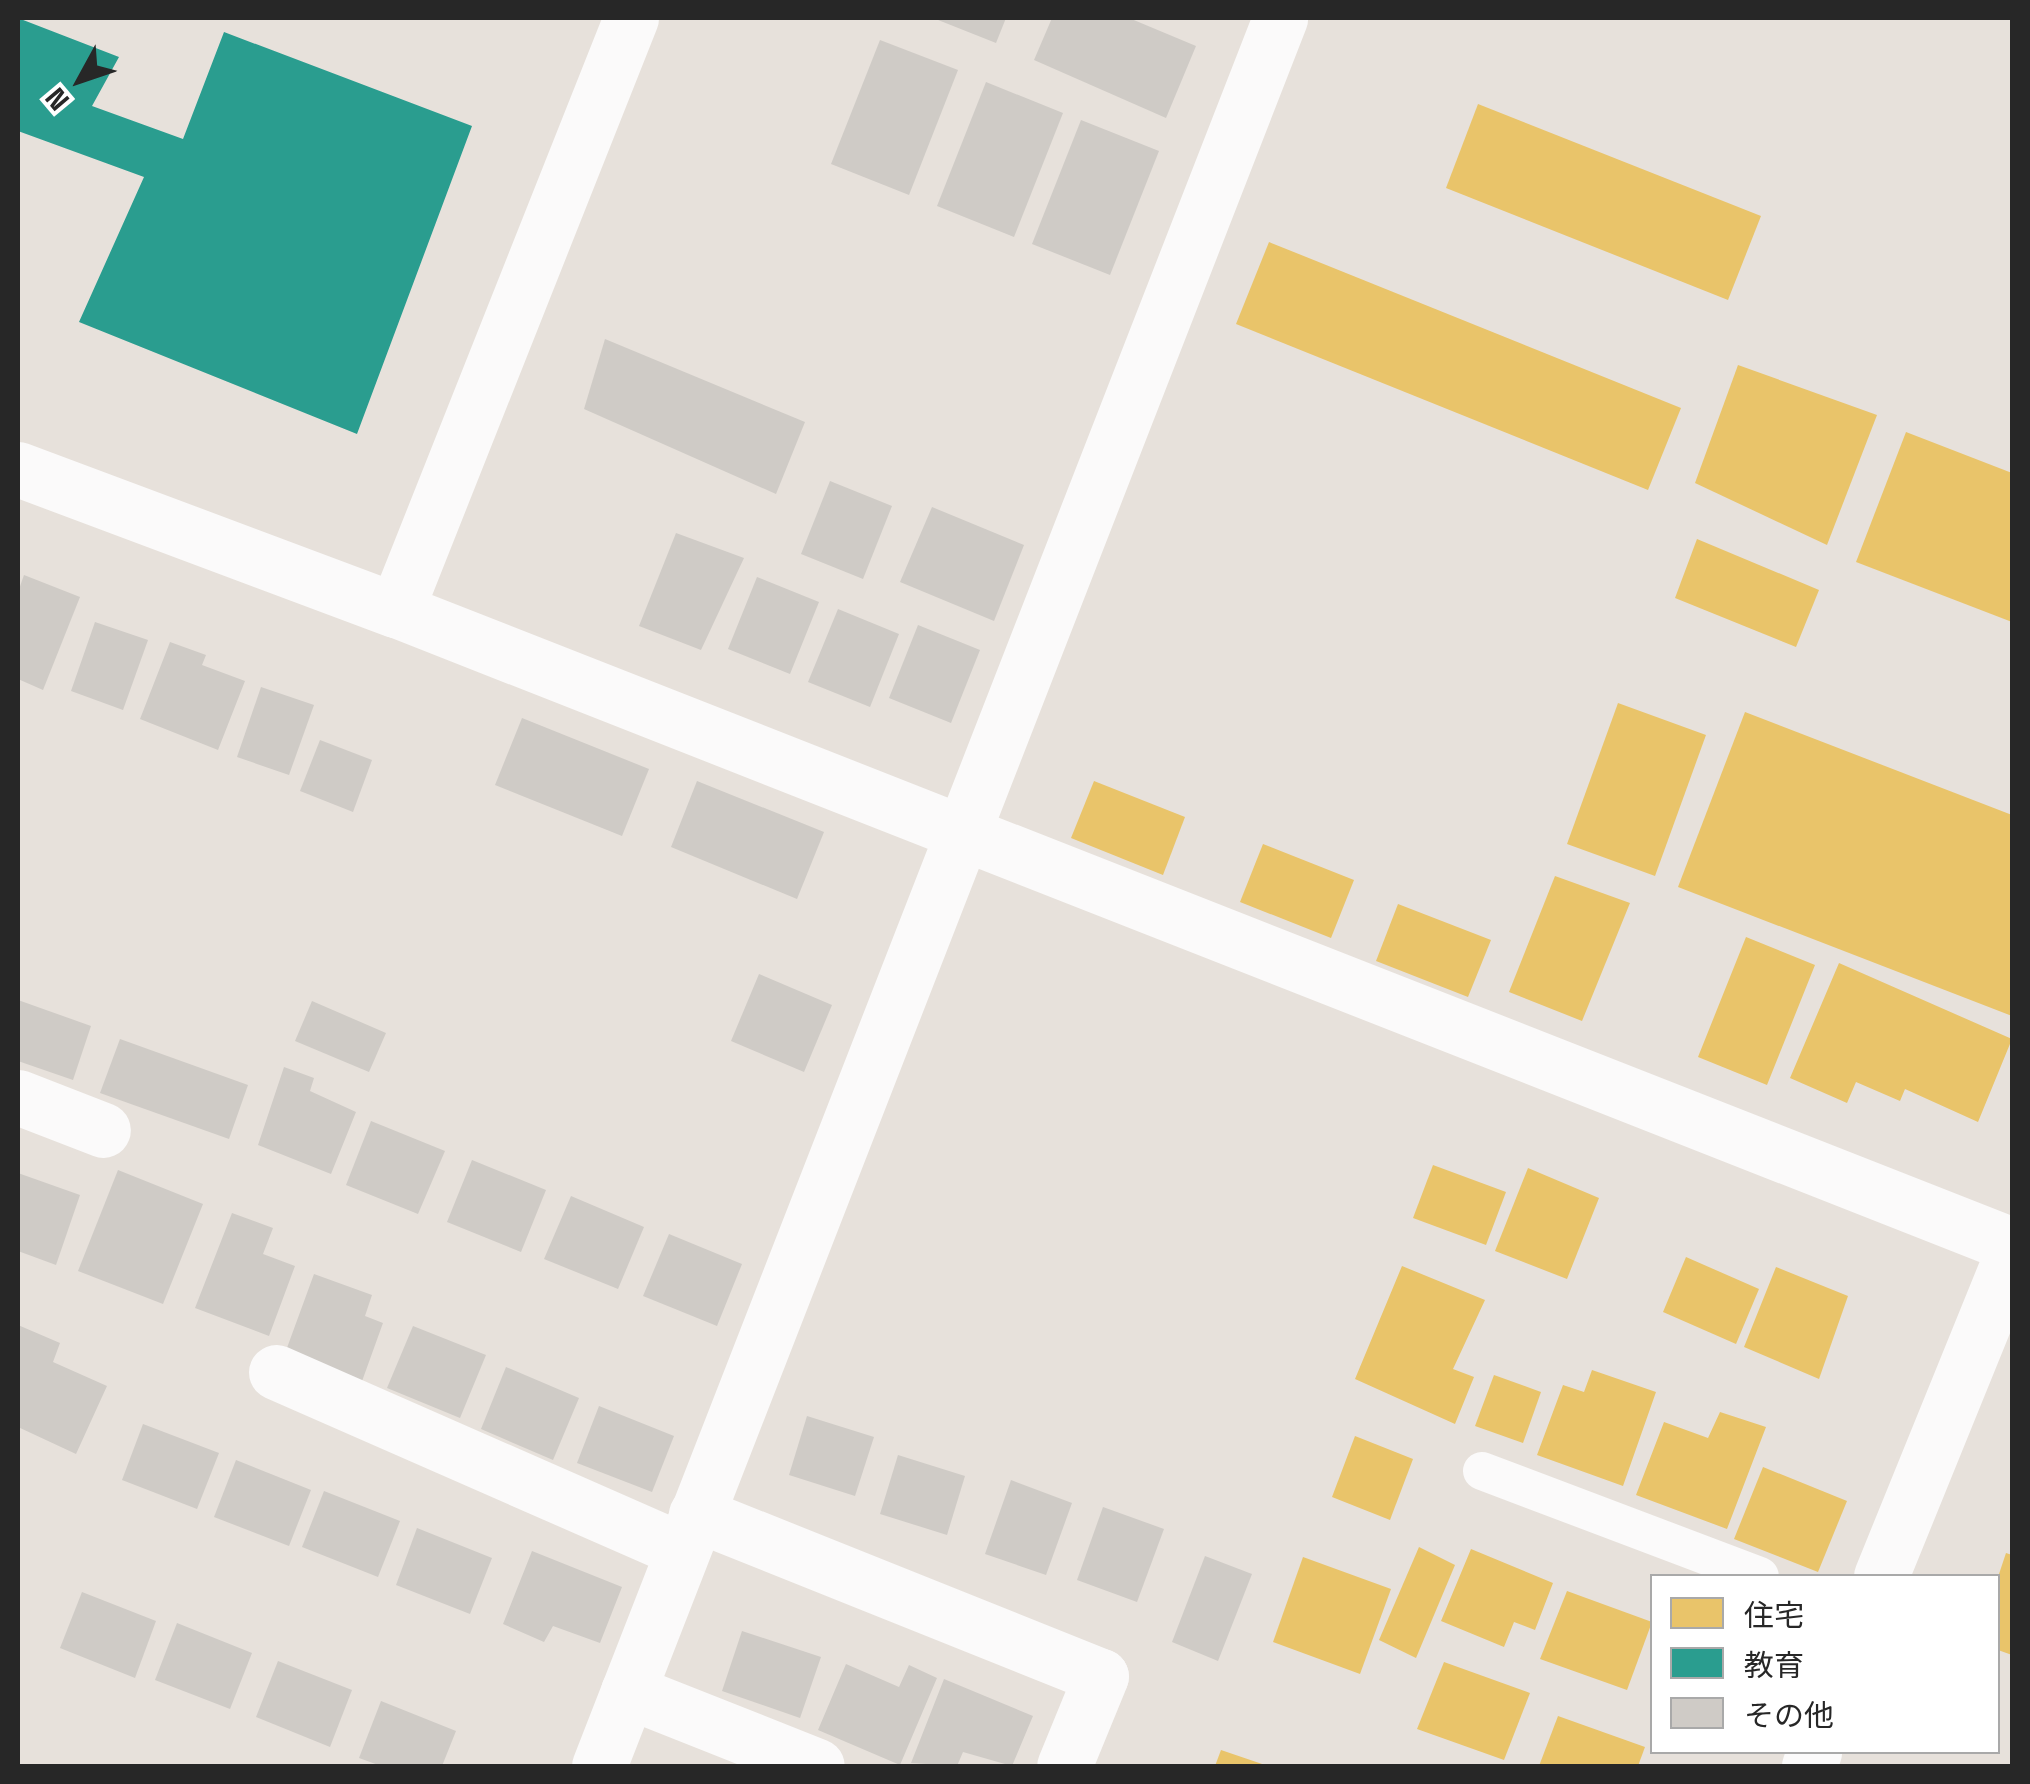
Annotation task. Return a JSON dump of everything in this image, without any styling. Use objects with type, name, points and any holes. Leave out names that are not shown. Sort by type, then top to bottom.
[{"type":"street","points":[[396,610],[631,18]]},
{"type":"street","points":[[600,1766],[1280,18]]},
{"type":"street","points":[[18,468],[396,610],[2012,1249],[1882,1574]]},
{"type":"street","points":[[18,1097],[102,1130]]},
{"type":"street","points":[[276,1372],[688,1532],[1101,1676],[1064,1766]]},
{"type":"street","points":[[628,1691],[818,1766]]},
{"type":"lane","points":[[1482,1471],[1755,1574]]},
{"type":"building: 住宅","points":[[1478,104],[1761,216],[1728,300],[1446,188]]},
{"type":"building: 住宅","points":[[1269,242],[1681,408],[1648,490],[1236,324]]},
{"type":"building: 住宅","points":[[1738,365],[1877,415],[1827,545],[1695,483]]},
{"type":"building: 住宅","points":[[1906,432],[2012,473],[2012,622],[1856,562]]},
{"type":"building: 住宅","points":[[1697,539],[1819,590],[1796,647],[1675,598]]},
{"type":"building: 住宅","points":[[1618,703],[1706,735],[1655,876],[1567,844]]},
{"type":"building: 住宅","points":[[1745,712],[2012,815],[2012,1016],[1678,887]]},
{"type":"building: 住宅","points":[[1094,781],[1185,817],[1163,875],[1071,838]]},
{"type":"building: 住宅","points":[[1263,844],[1354,880],[1331,938],[1240,902]]},
{"type":"building: 住宅","points":[[1555,876],[1630,903],[1582,1021],[1509,992]]},
{"type":"building: 住宅","points":[[1398,904],[1491,940],[1468,997],[1376,961]]},
{"type":"building: 住宅","points":[[1746,937],[1815,965],[1767,1085],[1698,1057]]},
{"type":"building: 住宅","points":[[1839,963],[2012,1039],[1978,1122],[1905,1089],[1900,1101],[1856,1082],[1847,1103],[1790,1078]]},
{"type":"building: 住宅","points":[[1433,1165],[1506,1192],[1486,1245],[1413,1218]]},
{"type":"building: 住宅","points":[[1528,1168],[1599,1198],[1567,1279],[1495,1251]]},
{"type":"building: 住宅","points":[[1686,1257],[1759,1289],[1736,1344],[1663,1312]]},
{"type":"building: 住宅","points":[[1402,1266],[1485,1300],[1453,1369],[1474,1377],[1455,1424],[1355,1379]]},
{"type":"building: 住宅","points":[[1776,1267],[1848,1296],[1819,1379],[1744,1347]]},
{"type":"building: 住宅","points":[[1592,1370],[1656,1392],[1623,1486],[1537,1455],[1563,1385],[1584,1392]]},
{"type":"building: 住宅","points":[[1494,1375],[1541,1392],[1523,1443],[1475,1426]]},
{"type":"building: 住宅","points":[[1720,1412],[1766,1427],[1727,1529],[1636,1495],[1664,1422],[1708,1438]]},
{"type":"building: 住宅","points":[[1355,1436],[1413,1459],[1390,1520],[1332,1497]]},
{"type":"building: 住宅","points":[[1763,1467],[1847,1501],[1818,1572],[1734,1539]]},
{"type":"building: 住宅","points":[[1419,1547],[1455,1565],[1416,1658],[1379,1640]]},
{"type":"building: 住宅","points":[[1471,1549],[1553,1583],[1535,1630],[1514,1622],[1504,1647],[1441,1621]]},
{"type":"building: 住宅","points":[[2006,1553],[2012,1555],[2012,1655],[2000,1651],[1999,1574]]},
{"type":"building: 住宅","points":[[1303,1557],[1391,1589],[1360,1674],[1273,1642]]},
{"type":"building: 住宅","points":[[1567,1591],[1650,1621],[1627,1690],[1540,1659]]},
{"type":"building: 住宅","points":[[1444,1662],[1530,1693],[1504,1760],[1417,1729]]},
{"type":"building: 住宅","points":[[1558,1716],[1645,1747],[1638,1766],[1539,1766]]},
{"type":"building: 住宅","points":[[1221,1750],[1268,1766],[1215,1766]]},
{"type":"building: 教育","points":[[18,18],[119,57],[92,106],[183,139],[224,32],[472,126],[357,434],[79,322],[144,177],[18,131]]},
{"type":"building: その他","points":[[933,18],[1006,18],[996,43]]},
{"type":"building: その他","points":[[1052,18],[1129,18],[1196,46],[1166,118],[1034,60]]},
{"type":"building: その他","points":[[880,40],[958,70],[909,195],[831,164]]},
{"type":"building: その他","points":[[986,82],[1063,113],[1014,237],[937,206]]},
{"type":"building: その他","points":[[1081,120],[1159,151],[1110,275],[1032,244]]},
{"type":"building: その他","points":[[605,339],[805,422],[776,494],[584,409]]},
{"type":"building: その他","points":[[830,481],[892,506],[863,579],[801,554]]},
{"type":"building: その他","points":[[932,507],[1024,545],[994,621],[900,582]]},
{"type":"building: その他","points":[[676,533],[744,558],[701,650],[639,626]]},
{"type":"building: その他","points":[[24,575],[80,597],[43,690],[18,679],[18,592]]},
{"type":"building: その他","points":[[757,577],[819,602],[790,674],[728,649]]},
{"type":"building: その他","points":[[838,609],[899,634],[870,707],[808,682]]},
{"type":"building: その他","points":[[95,622],[148,640],[123,710],[71,691]]},
{"type":"building: その他","points":[[918,625],[980,650],[951,723],[889,698]]},
{"type":"building: その他","points":[[170,642],[206,655],[202,665],[245,681],[218,750],[140,719]]},
{"type":"building: その他","points":[[261,687],[314,705],[289,775],[237,757]]},
{"type":"building: その他","points":[[522,718],[649,769],[622,836],[495,785]]},
{"type":"building: その他","points":[[320,740],[372,760],[353,812],[300,791]]},
{"type":"building: その他","points":[[697,781],[824,832],[797,899],[671,847]]},
{"type":"building: その他","points":[[759,974],[832,1005],[804,1072],[731,1041]]},
{"type":"building: その他","points":[[18,1000],[91,1026],[73,1080],[18,1061]]},
{"type":"building: その他","points":[[312,1001],[386,1033],[369,1072],[295,1041]]},
{"type":"building: その他","points":[[120,1039],[248,1085],[229,1139],[100,1093]]},
{"type":"building: その他","points":[[284,1067],[314,1078],[310,1091],[356,1112],[331,1174],[258,1145]]},
{"type":"building: その他","points":[[371,1121],[445,1151],[418,1214],[346,1185]]},
{"type":"building: その他","points":[[472,1160],[546,1190],[521,1252],[447,1222]]},
{"type":"building: その他","points":[[118,1170],[203,1204],[163,1304],[78,1271]]},
{"type":"building: その他","points":[[18,1173],[80,1195],[56,1265],[18,1251]]},
{"type":"building: その他","points":[[571,1196],[644,1227],[618,1289],[544,1259]]},
{"type":"building: その他","points":[[232,1213],[273,1228],[263,1254],[295,1266],[269,1336],[195,1308]]},
{"type":"building: その他","points":[[669,1234],[742,1264],[717,1326],[643,1296]]},
{"type":"building: その他","points":[[314,1274],[372,1295],[365,1316],[383,1323],[361,1384],[284,1356]]},
{"type":"building: その他","points":[[18,1325],[60,1343],[53,1362],[107,1386],[76,1454],[18,1427]]},
{"type":"building: その他","points":[[413,1326],[486,1355],[460,1418],[387,1388]]},
{"type":"building: その他","points":[[506,1367],[579,1398],[553,1460],[481,1429]]},
{"type":"building: その他","points":[[599,1406],[674,1436],[652,1492],[577,1463]]},
{"type":"building: その他","points":[[807,1416],[874,1437],[855,1496],[789,1475]]},
{"type":"building: その他","points":[[143,1424],[219,1453],[197,1509],[122,1480]]},
{"type":"building: その他","points":[[898,1455],[965,1476],[947,1535],[880,1514]]},
{"type":"building: その他","points":[[236,1460],[311,1490],[289,1546],[214,1517]]},
{"type":"building: その他","points":[[1011,1480],[1072,1503],[1046,1575],[985,1554]]},
{"type":"building: その他","points":[[324,1491],[400,1521],[378,1577],[302,1547]]},
{"type":"building: その他","points":[[1103,1507],[1164,1529],[1137,1602],[1077,1580]]},
{"type":"building: その他","points":[[417,1528],[492,1558],[470,1614],[396,1585]]},
{"type":"building: その他","points":[[532,1551],[622,1587],[600,1643],[553,1626],[544,1642],[503,1624]]},
{"type":"building: その他","points":[[1205,1556],[1252,1574],[1218,1661],[1172,1642]]},
{"type":"building: その他","points":[[82,1592],[156,1621],[135,1678],[60,1648]]},
{"type":"building: その他","points":[[177,1623],[252,1653],[230,1709],[155,1680]]},
{"type":"building: その他","points":[[742,1631],[821,1657],[800,1718],[722,1691]]},
{"type":"building: その他","points":[[278,1661],[352,1690],[330,1747],[256,1717]]},
{"type":"building: その他","points":[[846,1664],[899,1687],[909,1665],[937,1678],[900,1765],[818,1730]]},
{"type":"building: その他","points":[[944,1679],[1033,1716],[1012,1766],[963,1752],[957,1766],[911,1763]]},
{"type":"building: その他","points":[[381,1701],[456,1731],[442,1766],[381,1766],[359,1758]]}]
